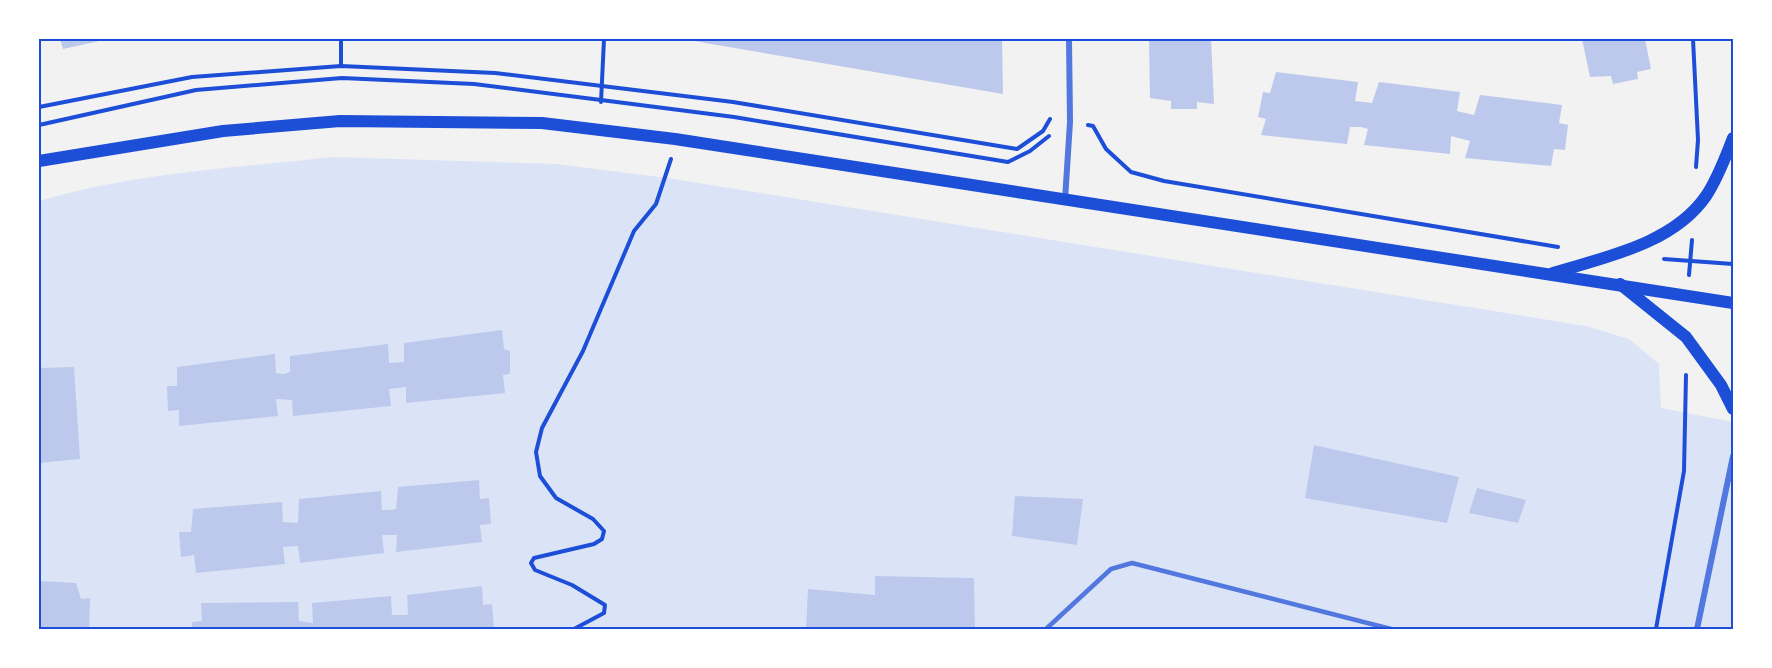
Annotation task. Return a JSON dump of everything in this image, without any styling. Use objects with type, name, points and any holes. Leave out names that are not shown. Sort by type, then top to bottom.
[{"type":"main road","points":[[39,161],[223,131],[340,121],[542,123],[675,139],[1733,303]]},
{"type":"main road","points":[[1548,274],[1657,237],[1682,221],[1705,198],[1721,170],[1733,138]]},
{"type":"main road","points":[[1619,284],[1686,337],[1721,385],[1733,410]]},
{"type":"street","points":[[1065,200],[1070,122],[1069,39]]},
{"type":"street","points":[[1697,629],[1733,456]]},
{"type":"lane","points":[[1046,629],[1111,569],[1132,563],[1391,629]]},
{"type":"path","points":[[341,39],[342,66]]},
{"type":"path","points":[[598,129],[604,39]]},
{"type":"path","points":[[39,108],[192,77],[342,66],[495,73],[733,102],[1017,149],[1043,131],[1052,115]]},
{"type":"path","points":[[1070,122],[1093,126],[1106,149],[1131,172],[1164,181],[1566,248]]},
{"type":"path","points":[[574,629],[604,613],[605,605],[572,585],[535,570],[531,563],[534,558],[594,544],[602,539],[604,531],[593,519],[556,498],[540,476],[536,452],[542,428],[583,351],[634,231],[656,204],[667,178],[675,139]]},
{"type":"path","points":[[1657,259],[1733,264]]},
{"type":"path","points":[[1656,629],[1684,471],[1685,418]]},
{"type":"shaded area","points":[[333,157],[556,164],[667,178],[1586,326],[1629,339],[1659,364],[1661,408],[1733,422],[1733,629],[39,629],[39,201],[148,178]]},
{"type":"building","points":[[60,39],[104,39],[104,40],[63,49]]},
{"type":"building","points":[[1002,39],[1003,94],[688,40]]},
{"type":"building","points":[[1149,39],[1211,39],[1214,104],[1197,102],[1197,109],[1171,109],[1171,101],[1150,98]]},
{"type":"building","points":[[1582,39],[1645,39],[1651,69],[1637,72],[1638,79],[1613,84],[1611,76],[1590,77]]},
{"type":"building","points":[[1276,72],[1358,82],[1355,101],[1372,103],[1379,82],[1460,92],[1457,111],[1474,115],[1480,95],[1562,105],[1559,123],[1568,125],[1565,150],[1554,149],[1551,166],[1465,158],[1470,141],[1451,136],[1450,154],[1364,145],[1368,129],[1361,127],[1350,127],[1347,144],[1261,135],[1266,119],[1258,117],[1263,92],[1270,93]]},
{"type":"building","points":[[502,330],[504,349],[510,351],[510,374],[503,375],[505,393],[406,403],[406,387],[389,389],[391,406],[293,416],[292,400],[276,399],[278,416],[179,426],[179,410],[168,411],[167,386],[177,386],[177,367],[275,354],[276,373],[284,374],[290,372],[290,356],[388,344],[389,363],[404,362],[404,343]]},
{"type":"building","points":[[74,367],[80,459],[39,463],[39,368]]},
{"type":"building","points":[[1314,445],[1459,477],[1447,523],[1305,498]]},
{"type":"building","points":[[479,480],[480,499],[489,498],[491,524],[480,525],[482,542],[396,552],[397,535],[382,535],[384,553],[300,563],[298,546],[283,547],[285,564],[196,573],[194,555],[181,557],[179,532],[191,532],[193,509],[282,502],[283,522],[298,523],[299,499],[381,491],[382,510],[388,510],[396,509],[398,487]]},
{"type":"building","points":[[1477,488],[1526,500],[1518,523],[1469,513]]},
{"type":"building","points":[[1015,496],[1083,499],[1077,545],[1012,536]]},
{"type":"building","points":[[875,576],[974,578],[975,629],[806,629],[808,589],[875,595]]},
{"type":"building","points":[[39,581],[76,583],[81,599],[90,598],[89,629],[39,629]]},
{"type":"building","points":[[482,586],[483,605],[492,604],[494,629],[192,629],[192,622],[202,621],[201,603],[298,602],[299,621],[313,623],[312,603],[391,596],[392,615],[408,615],[407,595]]}]
